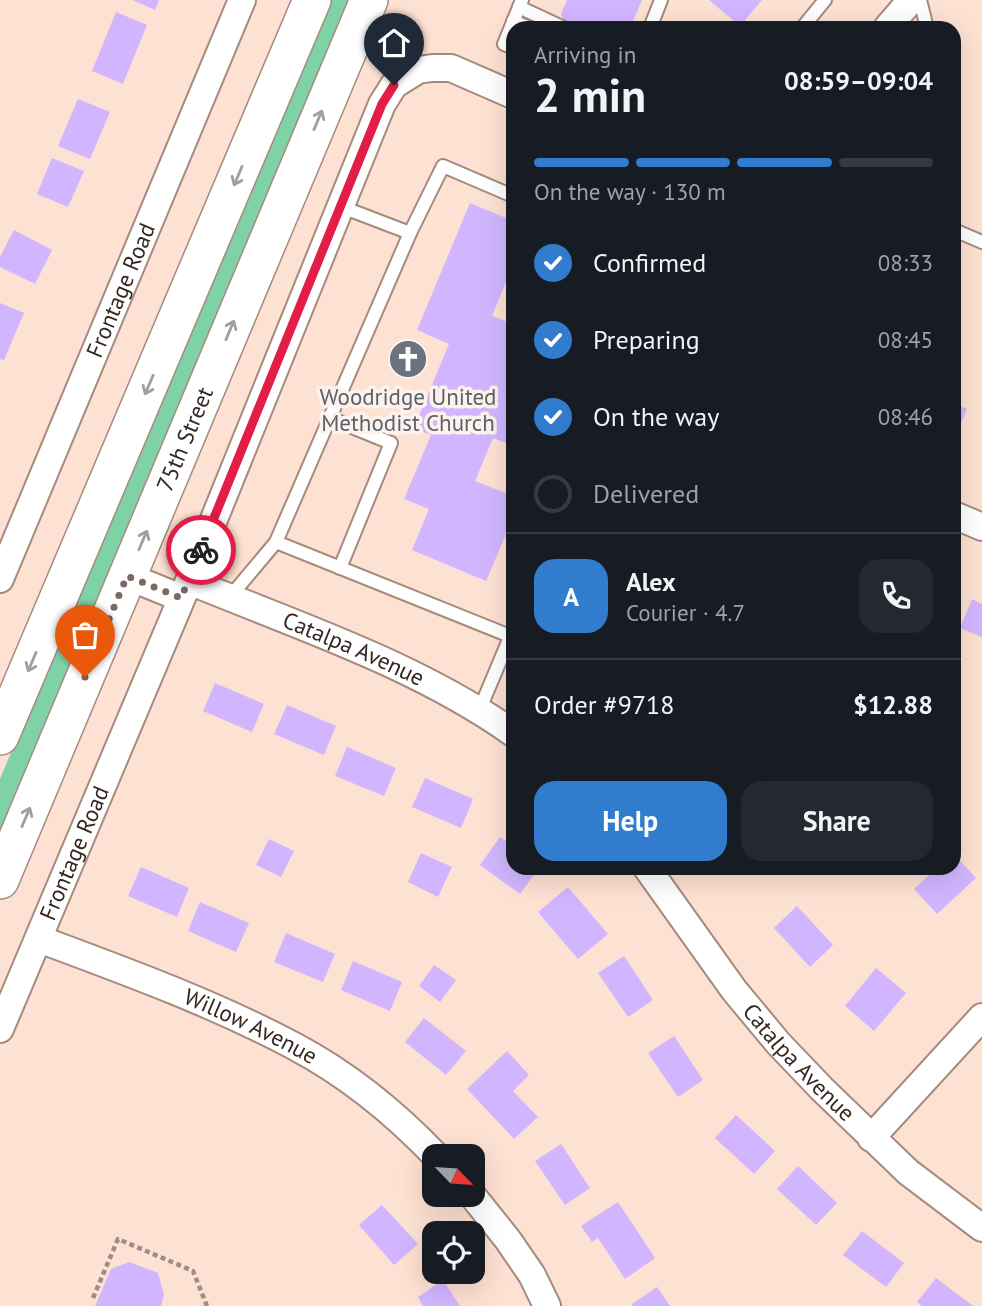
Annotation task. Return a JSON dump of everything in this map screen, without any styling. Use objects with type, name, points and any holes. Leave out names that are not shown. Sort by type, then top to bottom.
[{"type":"main road","points":[[0,736],[312,0]]},
{"type":"main road","name":"75th Street","points":[[0,880],[369,0]]},
{"type":"street","name":"Frontage Road","points":[[0,579],[242,0]]},
{"type":"street","points":[[893,21],[911,0]]},
{"type":"street","name":"Frontage Road","points":[[0,1029],[185,590],[382,104],[394,85],[418,70],[451,68],[506,92]]},
{"type":"street","points":[[961,518],[982,527]]},
{"type":"street","name":"Catalpa Avenue","points":[[127,576],[229,598],[380,659],[459,699],[506,728]]},
{"type":"street","name":"Catalpa Avenue","points":[[653,875],[734,990],[778,1043],[908,1172],[982,1227]]},
{"type":"street","name":"Willow Avenue","points":[[39,939],[237,1017],[296,1047],[365,1093],[425,1144]]},
{"type":"street","points":[[871,1138],[982,1017]]},
{"type":"street","points":[[482,1208],[532,1275],[547,1306]]},
{"type":"lane","points":[[653,21],[661,0]]},
{"type":"lane","points":[[808,21],[825,0]]},
{"type":"lane","points":[[920,0],[925,21]]},
{"type":"lane","points":[[515,21],[520,4],[551,21]]},
{"type":"lane","points":[[229,598],[276,542],[410,233],[443,166],[506,192]]},
{"type":"lane","points":[[342,207],[410,233]]},
{"type":"lane","points":[[961,233],[982,242]]},
{"type":"lane","points":[[330,418],[391,443],[340,568]]},
{"type":"lane","points":[[276,542],[506,631]]},
{"type":"lane","points":[[479,711],[506,645]]},
{"type":"path","points":[[93,1298],[118,1239],[193,1271],[207,1306]]},
{"type":"green space","points":[[326,0],[350,0],[0,837],[0,779]]},
{"type":"building","points":[[133,0],[159,0],[155,10]]},
{"type":"building","points":[[567,0],[642,0],[633,21],[564,21],[561,14]]},
{"type":"building","points":[[709,0],[762,0],[744,21],[734,21]]},
{"type":"building","points":[[116,12],[147,25],[123,84],[92,71]]},
{"type":"building","points":[[78,99],[110,112],[90,159],[58,146]]},
{"type":"building","points":[[52,158],[84,171],[68,207],[37,194]]},
{"type":"building","name":"Woodridge United Methodist Church","points":[[470,203],[506,218],[506,282],[492,316],[506,321],[506,443],[493,438],[475,481],[506,493],[506,534],[486,581],[412,550],[429,509],[404,499],[431,435],[414,428],[449,344],[417,330]]},
{"type":"building","points":[[14,230],[52,250],[35,284],[0,267],[0,257]]},
{"type":"building","points":[[0,303],[24,313],[4,360],[0,359]]},
{"type":"building","points":[[961,406],[967,409],[961,423]]},
{"type":"building","points":[[972,599],[982,604],[982,637],[961,628]]},
{"type":"building","points":[[215,683],[264,704],[252,732],[203,711]]},
{"type":"building","points":[[287,705],[336,726],[324,755],[274,734]]},
{"type":"building","points":[[347,747],[396,768],[384,796],[335,776]]},
{"type":"building","points":[[425,778],[473,799],[461,828],[412,807]]},
{"type":"building","points":[[500,837],[506,841],[506,875],[534,875],[520,894],[480,865]]},
{"type":"building","points":[[269,839],[294,851],[281,877],[256,865]]},
{"type":"building","points":[[421,853],[452,867],[438,897],[408,882]]},
{"type":"building","points":[[961,862],[976,878],[937,914],[914,889],[929,875],[961,875]]},
{"type":"building","points":[[141,867],[189,888],[177,917],[128,896]]},
{"type":"building","points":[[568,887],[608,934],[578,959],[538,912]]},
{"type":"building","points":[[200,902],[249,923],[236,952],[188,931]]},
{"type":"building","points":[[797,906],[833,945],[810,967],[774,928]]},
{"type":"building","points":[[286,933],[335,954],[323,982],[274,962]]},
{"type":"building","points":[[624,956],[653,1000],[628,1017],[598,973]]},
{"type":"building","points":[[353,961],[402,982],[390,1011],[341,990]]},
{"type":"building","points":[[434,965],[456,980],[440,1002],[419,986]]},
{"type":"building","points":[[876,968],[906,993],[874,1031],[845,1006]]},
{"type":"building","points":[[424,1018],[466,1051],[446,1075],[405,1042]]},
{"type":"building","points":[[674,1036],[703,1080],[678,1097],[648,1053]]},
{"type":"building","points":[[507,1051],[529,1075],[513,1091],[538,1117],[514,1139],[467,1089]]},
{"type":"building","points":[[736,1115],[775,1151],[754,1174],[715,1138]]},
{"type":"building","points":[[561,1144],[590,1188],[565,1205],[535,1161]]},
{"type":"building","points":[[798,1166],[837,1203],[816,1225],[777,1189]]},
{"type":"building","points":[[618,1202],[655,1258],[625,1279],[598,1238],[592,1242],[581,1226]]},
{"type":"building","points":[[382,1205],[418,1244],[394,1265],[359,1225]]},
{"type":"building","points":[[862,1231],[904,1263],[886,1287],[843,1255]]},
{"type":"building","points":[[129,1262],[158,1273],[164,1295],[161,1306],[95,1306],[111,1269]]},
{"type":"building","points":[[936,1278],[973,1306],[922,1306],[917,1302]]},
{"type":"building","points":[[437,1284],[446,1284],[460,1306],[423,1306],[418,1297]]},
{"type":"building","points":[[657,1287],[670,1306],[633,1306],[632,1304]]},
{"type":"way so far","points":[[85,677],[127,576],[181,598],[201,550]]},
{"type":"place","name":"Woodridge United Methodist Church","points":[[408,359]]},
{"type":"route","points":[[201,550],[382,104],[394,85]]}]
